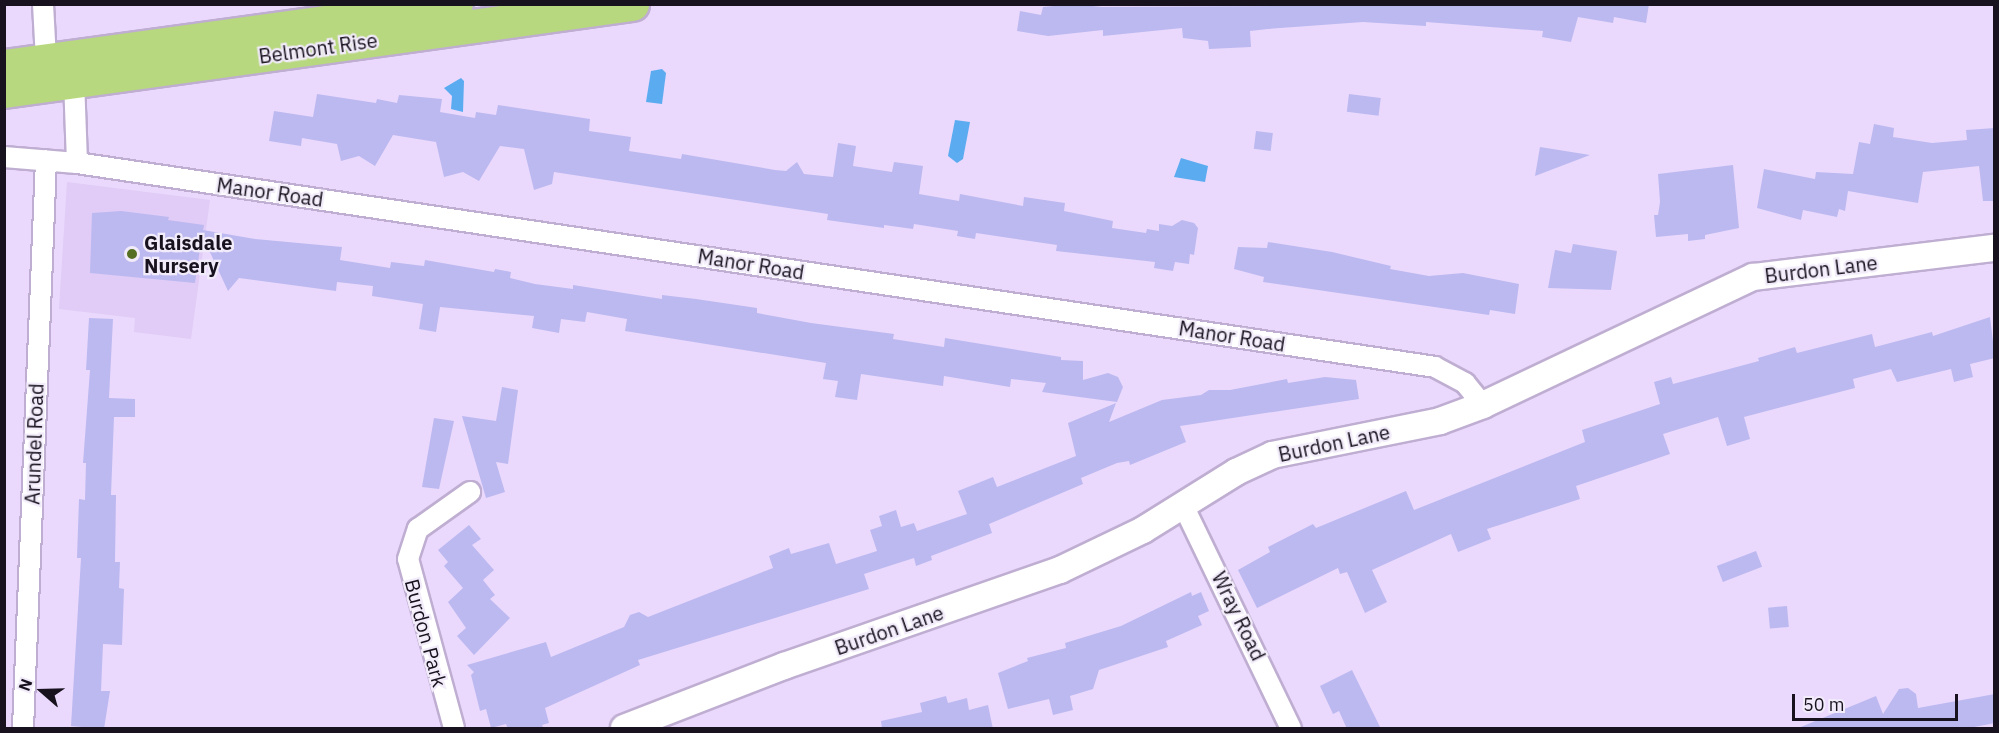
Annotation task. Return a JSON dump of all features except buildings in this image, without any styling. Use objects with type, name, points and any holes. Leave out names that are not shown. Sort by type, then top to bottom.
[{"type":"highway","name":"Belmont Rise","points":[[4,66],[456,4]]},
{"type":"highway","name":"Belmont Rise","points":[[4,91],[632,4]]},
{"type":"street","points":[[43,4],[46,59]]},
{"type":"street","points":[[74,80],[77,163]]},
{"type":"street","name":"Manor Road","points":[[4,157],[77,163],[1435,367],[1465,383],[1483,405]]},
{"type":"street","name":"Arundel Road","points":[[23,729],[46,160]]},
{"type":"street","name":"Burdon Lane","points":[[624,729],[784,666],[1060,570],[1143,530],[1272,455],[1440,421],[1483,405],[1753,277],[1995,248]]},
{"type":"street","name":"Burdon Park","points":[[454,729],[408,559],[418,529],[470,492]]},
{"type":"street","name":"Wray Road","points":[[1183,505],[1291,729]]},
{"type":"shaded area","name":"Glaisdale Nursery","points":[[67,182],[210,200],[191,339],[134,332],[135,318],[59,309]]},
{"type":"water","points":[[662,69],[666,73],[662,104],[646,102],[651,71]]},
{"type":"water","points":[[461,78],[464,81],[463,112],[451,109],[452,96],[444,88]]},
{"type":"water","points":[[955,120],[970,122],[963,159],[957,163],[948,156]]},
{"type":"water","points":[[1181,158],[1208,166],[1205,182],[1174,177]]},
{"type":"place","name":"Glaisdale Nursery","points":[[132,254]]}]
